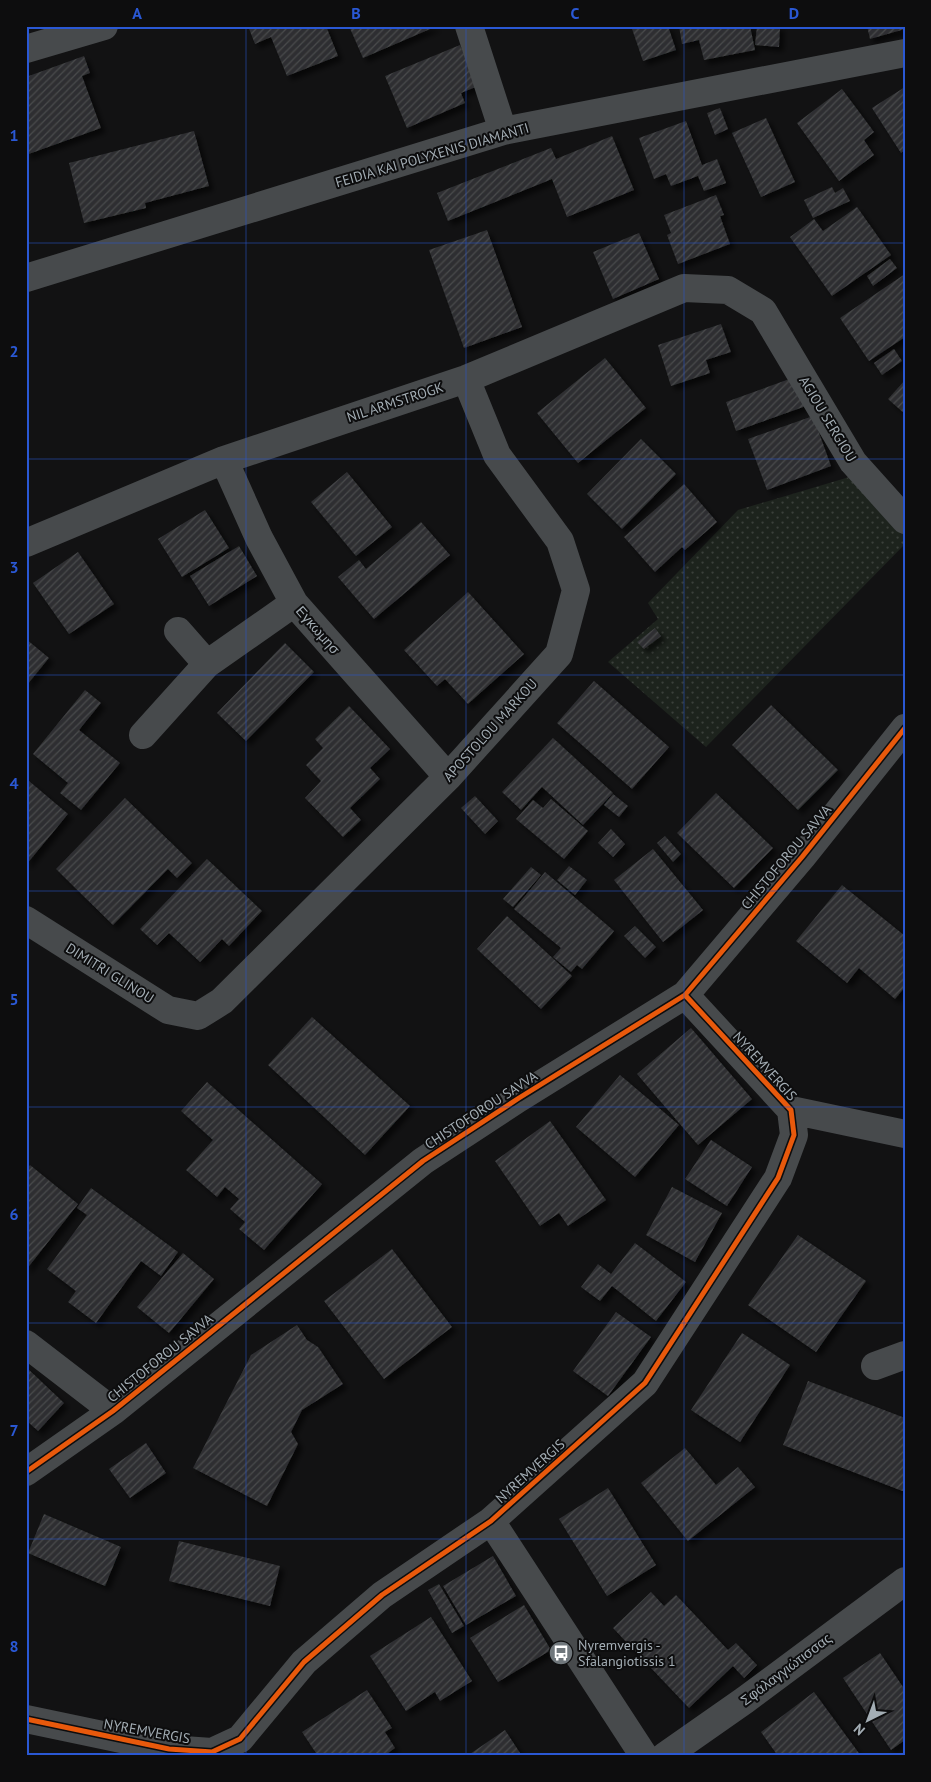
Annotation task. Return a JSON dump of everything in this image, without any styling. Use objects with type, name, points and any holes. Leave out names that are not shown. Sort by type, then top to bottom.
[{"type":"street","points":[[26,49],[104,26]]},
{"type":"street","points":[[469,26],[503,131]]},
{"type":"street","name":"FEIDIA KAI POLYXENIS DIAMANTI","points":[[26,278],[503,131],[905,53]]},
{"type":"street","name":"NIL ARMSTROGK","points":[[26,542],[224,460],[466,379],[684,288],[728,290],[763,310]]},
{"type":"street","name":"AGIOU SERGIOU","points":[[763,310],[853,462],[905,520]]},
{"type":"street","name":"APOSTOLOU MARKOU","points":[[198,1016],[222,1002],[448,778],[559,654],[576,590],[560,541],[496,455],[466,379]]},
{"type":"street","name":"Εγκωμησ","points":[[224,460],[259,538],[294,603],[448,778]]},
{"type":"street","points":[[143,735],[207,664],[294,603]]},
{"type":"street","points":[[178,631],[207,664]]},
{"type":"street","name":"CHISTOFOROU SAVVA","points":[[26,1472],[113,1411],[423,1161],[519,1098],[685,995],[802,857],[905,728]]},
{"type":"street","name":"DIMITRI GLINOU","points":[[26,920],[168,1010],[198,1016]]},
{"type":"street","name":"NYREMVERGIS","points":[[685,995],[791,1110],[905,1134]]},
{"type":"street","name":"NYREMVERGIS","points":[[26,1719],[168,1749],[212,1752],[240,1738],[304,1662],[382,1595],[491,1521],[645,1383],[778,1178],[794,1135],[791,1110]]},
{"type":"street","points":[[26,1344],[113,1411]]},
{"type":"street","points":[[875,1366],[905,1354]]},
{"type":"street","name":"NYREMVERGIS","points":[[491,1521],[644,1756]]},
{"type":"street","name":"Σφάλαγγιώτισσας","points":[[665,1756],[903,1586]]},
{"type":"shaded area","points":[[856,475],[905,526],[905,544],[706,747],[608,662],[658,619],[648,603],[738,510]]},
{"type":"building","points":[[248,26],[326,26],[338,56],[287,76],[271,37],[255,44]]},
{"type":"building","points":[[349,26],[437,26],[363,58]]},
{"type":"building","points":[[631,26],[668,26],[676,50],[643,61]]},
{"type":"building","points":[[679,26],[750,26],[755,50],[704,60],[699,40],[682,44]]},
{"type":"building","points":[[757,26],[780,26],[779,47],[755,45]]},
{"type":"building","points":[[867,26],[905,26],[905,29],[870,39]]},
{"type":"building","points":[[460,45],[478,86],[461,93],[465,103],[407,128],[385,76]]},
{"type":"building","points":[[84,56],[90,73],[82,76],[101,128],[26,155],[26,77]]},
{"type":"building","points":[[905,87],[905,150],[901,153],[872,108]]},
{"type":"building","points":[[842,89],[874,132],[864,140],[874,155],[839,181],[797,123]]},
{"type":"building","points":[[720,108],[728,129],[715,135],[707,113]]},
{"type":"building","points":[[766,118],[795,182],[761,197],[732,133]]},
{"type":"building","points":[[686,121],[702,165],[717,159],[726,183],[704,191],[698,176],[671,186],[666,174],[654,179],[639,138]]},
{"type":"building","points":[[194,131],[209,186],[145,203],[146,208],[84,223],[69,163]]},
{"type":"building","points":[[612,136],[634,190],[567,217],[552,179],[448,221],[437,193],[551,148],[556,159]]},
{"type":"building","points":[[832,187],[835,193],[843,188],[850,201],[813,218],[804,200]]},
{"type":"building","points":[[716,195],[724,215],[720,216],[730,244],[678,264],[667,235],[671,233],[664,215]]},
{"type":"building","points":[[857,207],[891,255],[832,296],[790,237],[814,219],[823,231]]},
{"type":"building","points":[[487,230],[522,327],[464,348],[429,250]]},
{"type":"building","points":[[639,233],[659,279],[613,299],[593,252]]},
{"type":"building","points":[[890,259],[897,268],[873,286],[867,276]]},
{"type":"building","points":[[905,274],[905,337],[869,361],[840,318]]},
{"type":"building","points":[[721,324],[731,352],[706,360],[710,373],[671,386],[658,345]]},
{"type":"building","points":[[894,349],[902,361],[882,375],[874,363]]},
{"type":"building","points":[[605,358],[646,408],[578,463],[537,413]]},
{"type":"building","points":[[795,377],[806,406],[736,431],[726,402]]},
{"type":"building","points":[[905,380],[905,414],[888,399]]},
{"type":"building","points":[[813,416],[831,466],[767,490],[748,439]]},
{"type":"building","points":[[641,439],[676,474],[622,529],[587,494]]},
{"type":"building","points":[[347,472],[392,527],[356,556],[311,502]]},
{"type":"building","points":[[684,484],[717,522],[685,550],[682,547],[655,572],[624,537]]},
{"type":"building","points":[[205,510],[229,548],[182,577],[158,539]]},
{"type":"building","points":[[421,522],[450,555],[374,619],[338,577],[359,560],[366,569]]},
{"type":"building","points":[[239,546],[257,576],[209,606],[190,576]]},
{"type":"building","points":[[78,552],[114,604],[69,634],[33,583]]},
{"type":"building","points":[[468,592],[524,654],[468,704],[445,679],[437,686],[404,650]]},
{"type":"building","points":[[655,628],[661,636],[644,649],[637,642]]},
{"type":"building","points":[[26,639],[49,658],[26,686]]},
{"type":"building","points":[[285,643],[314,672],[246,741],[217,713]]},
{"type":"building","points":[[594,681],[669,747],[632,789],[557,723]]},
{"type":"building","points":[[85,690],[101,703],[79,730],[120,763],[81,810],[60,793],[68,783],[33,754]]},
{"type":"building","points":[[771,705],[838,770],[798,810],[732,745]]},
{"type":"building","points":[[349,706],[390,749],[370,768],[380,779],[350,808],[361,820],[343,837],[305,798],[321,781],[306,765],[323,748],[315,739]]},
{"type":"building","points":[[553,738],[613,793],[583,825],[542,787],[521,810],[502,792]]},
{"type":"building","points":[[29,781],[68,814],[26,865],[26,784]]},
{"type":"building","points":[[716,793],[773,848],[734,888],[677,833]]},
{"type":"building","points":[[613,794],[628,806],[619,817],[604,805]]},
{"type":"building","points":[[475,796],[498,821],[485,834],[461,808]]},
{"type":"building","points":[[125,798],[192,863],[177,878],[168,869],[113,925],[56,869]]},
{"type":"building","points":[[551,799],[588,831],[564,859],[516,819],[533,800],[543,808]]},
{"type":"building","points":[[611,829],[625,844],[613,857],[598,843]]},
{"type":"building","points":[[665,836],[681,854],[673,862],[657,843]]},
{"type":"building","points":[[653,849],[703,910],[663,942],[614,880]]},
{"type":"building","points":[[207,859],[262,911],[229,946],[222,939],[200,962],[169,933],[157,945],[140,929]]},
{"type":"building","points":[[569,866],[587,880],[575,895],[557,880]]},
{"type":"building","points":[[531,867],[541,875],[513,907],[503,899]]},
{"type":"building","points":[[545,872],[614,931],[582,969],[577,965],[571,972],[553,957],[561,948],[514,909]]},
{"type":"building","points":[[842,885],[905,936],[905,987],[895,999],[859,968],[847,983],[796,941]]},
{"type":"building","points":[[507,916],[572,976],[541,1009],[477,949]]},
{"type":"building","points":[[635,926],[656,947],[645,958],[624,936]]},
{"type":"building","points":[[312,1017],[410,1106],[365,1155],[268,1065]]},
{"type":"building","points":[[691,1028],[752,1099],[698,1145],[637,1074]]},
{"type":"building","points":[[620,1075],[679,1125],[635,1177],[576,1127]]},
{"type":"building","points":[[207,1082],[322,1184],[264,1250],[239,1229],[245,1222],[230,1209],[239,1199],[225,1187],[217,1197],[186,1170],[213,1140],[181,1111]]},
{"type":"building","points":[[550,1121],[606,1200],[568,1226],[559,1213],[540,1226],[495,1161]]},
{"type":"building","points":[[711,1140],[752,1167],[727,1206],[685,1179]]},
{"type":"building","points":[[30,1165],[78,1204],[26,1270],[26,1170]]},
{"type":"building","points":[[672,1187],[722,1213],[695,1262],[646,1235]]},
{"type":"building","points":[[91,1188],[178,1252],[161,1276],[141,1261],[96,1323],[68,1302],[76,1291],[47,1269],[87,1215],[77,1208]]},
{"type":"building","points":[[798,1235],[866,1281],[816,1352],[748,1305]]},
{"type":"building","points":[[635,1243],[686,1282],[656,1321],[612,1286],[600,1301],[581,1287],[598,1264],[611,1274]]},
{"type":"building","points":[[392,1249],[452,1327],[384,1379],[324,1301]]},
{"type":"building","points":[[183,1253],[214,1279],[169,1333],[137,1307]]},
{"type":"building","points":[[616,1312],[651,1337],[608,1396],[573,1371]]},
{"type":"building","points":[[297,1325],[307,1340],[318,1347],[343,1384],[302,1410],[291,1432],[298,1444],[267,1506],[193,1468],[251,1355]]},
{"type":"building","points":[[742,1333],[790,1365],[740,1442],[691,1410]]},
{"type":"building","points":[[26,1367],[64,1403],[38,1431],[26,1420]]},
{"type":"building","points":[[808,1381],[905,1418],[905,1492],[783,1445]]},
{"type":"building","points":[[146,1443],[166,1473],[130,1498],[109,1469]]},
{"type":"building","points":[[685,1448],[716,1485],[738,1467],[755,1487],[688,1541],[641,1483]]},
{"type":"building","points":[[608,1488],[656,1565],[607,1596],[559,1519]]},
{"type":"building","points":[[44,1514],[121,1547],[105,1586],[28,1553]]},
{"type":"building","points":[[179,1541],[280,1566],[270,1606],[169,1581]]},
{"type":"building","points":[[493,1556],[516,1596],[466,1625],[443,1586]]},
{"type":"building","points":[[439,1584],[464,1626],[452,1633],[428,1590]]},
{"type":"building","points":[[651,1592],[664,1606],[676,1595],[728,1650],[736,1643],[757,1665],[744,1678],[733,1666],[689,1708],[613,1628]]},
{"type":"building","points":[[524,1605],[551,1650],[498,1682],[470,1638]]},
{"type":"building","points":[[431,1617],[472,1681],[440,1701],[435,1692],[406,1711],[370,1656]]},
{"type":"building","points":[[880,1653],[905,1690],[905,1740],[891,1750],[843,1678]]},
{"type":"building","points":[[367,1690],[392,1728],[385,1732],[395,1748],[384,1756],[318,1756],[302,1732]]},
{"type":"building","points":[[814,1692],[861,1756],[778,1756],[761,1732]]},
{"type":"building","points":[[505,1730],[522,1756],[467,1756]]},
{"type":"cycle path","points":[[26,1472],[113,1411],[423,1161],[519,1098],[685,995],[802,857],[905,728]]},
{"type":"cycle path","points":[[26,1719],[169,1749],[212,1752],[240,1739],[304,1662],[382,1595],[491,1521],[645,1383],[778,1178],[794,1135],[791,1110],[685,995]]},
{"type":"place","name":"Nyremvergis - Sfalangiotissis 1","points":[[561,1653]]}]
